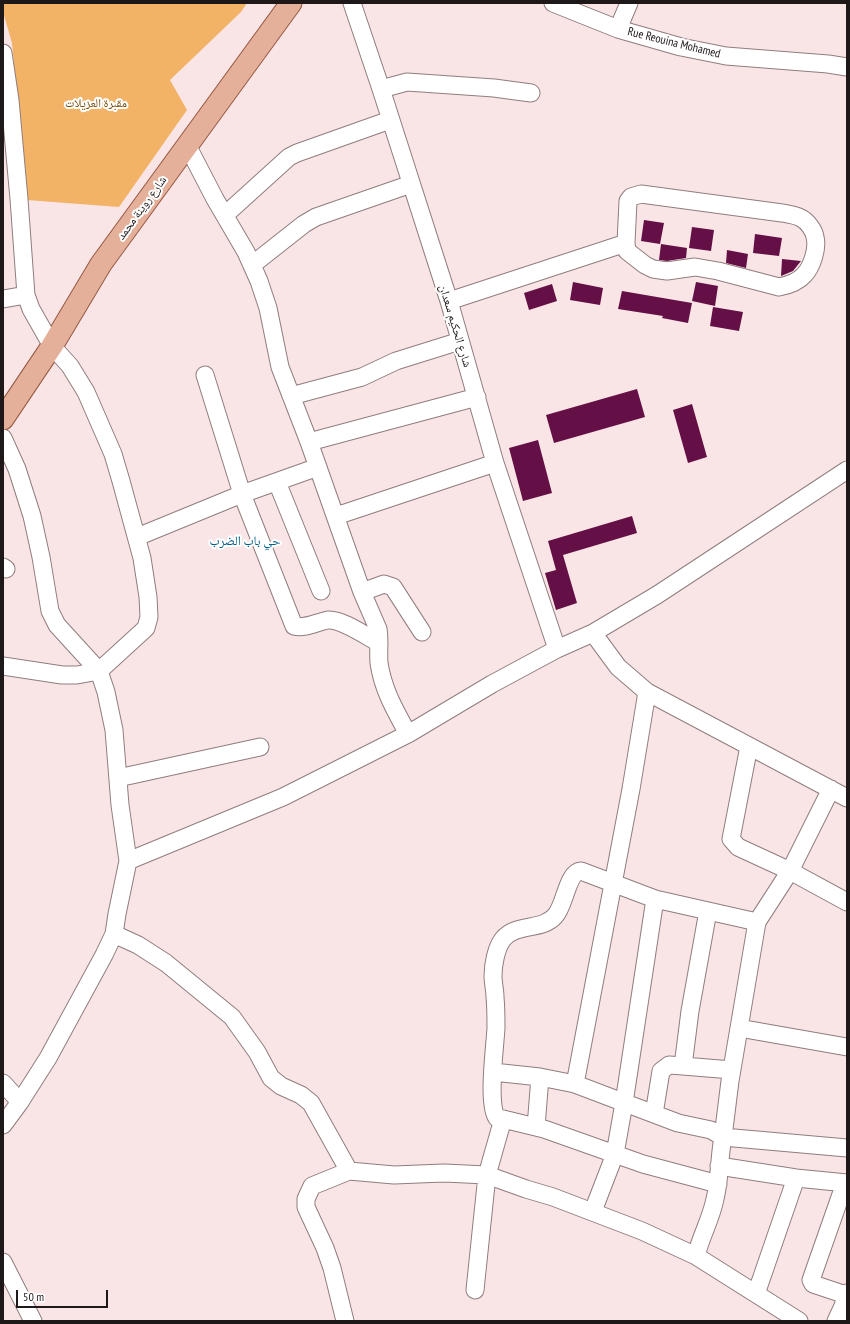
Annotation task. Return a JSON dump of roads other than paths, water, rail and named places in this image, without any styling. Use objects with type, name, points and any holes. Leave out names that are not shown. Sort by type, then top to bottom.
[{"type":"main road","name":"شارع روينة محمد","points":[[3,419],[52,346],[101,264],[291,3]]},
{"type":"street","name":"شارع الحكيم سعدان","points":[[352,3],[381,88],[449,301],[495,463],[557,649]]},
{"type":"street","name":"Rue Reouina Mohamed","points":[[553,3],[618,29],[681,47],[726,56],[828,64],[847,67]]},
{"type":"street","points":[[618,29],[629,3]]},
{"type":"street","points":[[3,53],[10,100],[7,126],[19,199],[26,296],[31,309],[52,346],[70,366],[86,392],[113,454],[137,537],[148,597],[149,617],[146,628],[99,671],[77,675],[62,675],[3,666]]},
{"type":"street","points":[[381,88],[407,82],[531,92]]},
{"type":"street","points":[[225,215],[289,157],[390,120]]},
{"type":"street","points":[[187,145],[252,265],[268,308],[280,367],[336,516],[362,592],[378,629],[379,662],[382,681],[388,697],[408,734]]},
{"type":"street","points":[[252,265],[316,216],[411,184]]},
{"type":"street","points":[[641,194],[782,213],[800,217],[807,223],[816,237],[813,257],[806,274],[788,285],[779,287],[718,271],[695,267],[667,271],[652,269],[627,251],[626,243],[628,201],[631,197],[641,194]]},
{"type":"street","points":[[449,301],[626,243]]},
{"type":"street","points":[[3,299],[26,296]]},
{"type":"street","points":[[291,396],[352,380],[379,370],[396,361],[460,341]]},
{"type":"street","points":[[205,376],[242,494],[294,626],[299,627],[334,620],[379,643]]},
{"type":"street","points":[[309,442],[477,397]]},
{"type":"street","points":[[3,438],[17,469],[32,516],[41,557],[50,611],[57,625],[99,671],[106,692],[114,730],[128,861],[114,934],[104,956],[48,1058],[20,1102],[3,1125]]},
{"type":"street","points":[[336,516],[495,463]]},
{"type":"street","points":[[137,537],[242,494],[318,468]]},
{"type":"street","points":[[128,861],[283,797],[408,734],[492,684],[557,649],[593,633],[657,595],[847,470]]},
{"type":"street","points":[[277,482],[321,591]]},
{"type":"street","points":[[362,592],[384,584],[393,587],[422,632]]},
{"type":"street","points":[[593,633],[618,667],[647,692],[847,798]]},
{"type":"street","points":[[574,1084],[631,788],[647,692]]},
{"type":"street","points":[[118,778],[260,746]]},
{"type":"street","points":[[749,746],[731,839],[738,847],[790,871],[847,902]]},
{"type":"street","points":[[696,1256],[700,1241],[710,1218],[718,1184],[719,1166],[732,1070],[757,922],[790,871],[831,789]]},
{"type":"street","points":[[718,1184],[643,1164],[536,1127],[497,1118],[495,1115],[493,1097],[496,1027],[493,976],[495,962],[502,940],[506,935],[548,922],[556,916],[562,905],[572,877],[576,872],[581,871],[655,900],[757,922]]},
{"type":"street","points":[[593,1212],[615,1154],[655,900]]},
{"type":"street","points":[[683,1066],[690,1011],[708,911]]},
{"type":"street","points":[[114,934],[138,945],[166,963],[232,1018],[257,1052],[271,1078],[281,1086],[300,1095],[311,1103],[349,1171]]},
{"type":"street","points":[[739,1028],[847,1047]]},
{"type":"street","points":[[654,1114],[661,1071],[669,1065],[732,1070]]},
{"type":"street","points":[[493,1072],[540,1077],[574,1084],[678,1123],[711,1130],[723,1137],[847,1148]]},
{"type":"street","points":[[536,1127],[540,1077]]},
{"type":"street","points":[[3,1082],[20,1102]]},
{"type":"street","points":[[475,1290],[487,1175],[503,1119]]},
{"type":"street","points":[[719,1166],[796,1178],[846,1183],[811,1280],[813,1284],[847,1294],[836,1321]]},
{"type":"street","points":[[345,1321],[332,1268],[325,1248],[306,1207],[306,1199],[312,1186],[349,1171],[394,1175],[444,1173],[487,1175],[593,1212],[696,1256],[799,1321]]},
{"type":"street","points":[[756,1294],[796,1178]]},
{"type":"street","points":[[3,1262],[34,1321]]},
{"type":"district","name":"حي باب الضرب","points":[[245,541]]},
{"type":"park label","name":"مقبرة العزيلات","points":[[96,104]]}]
